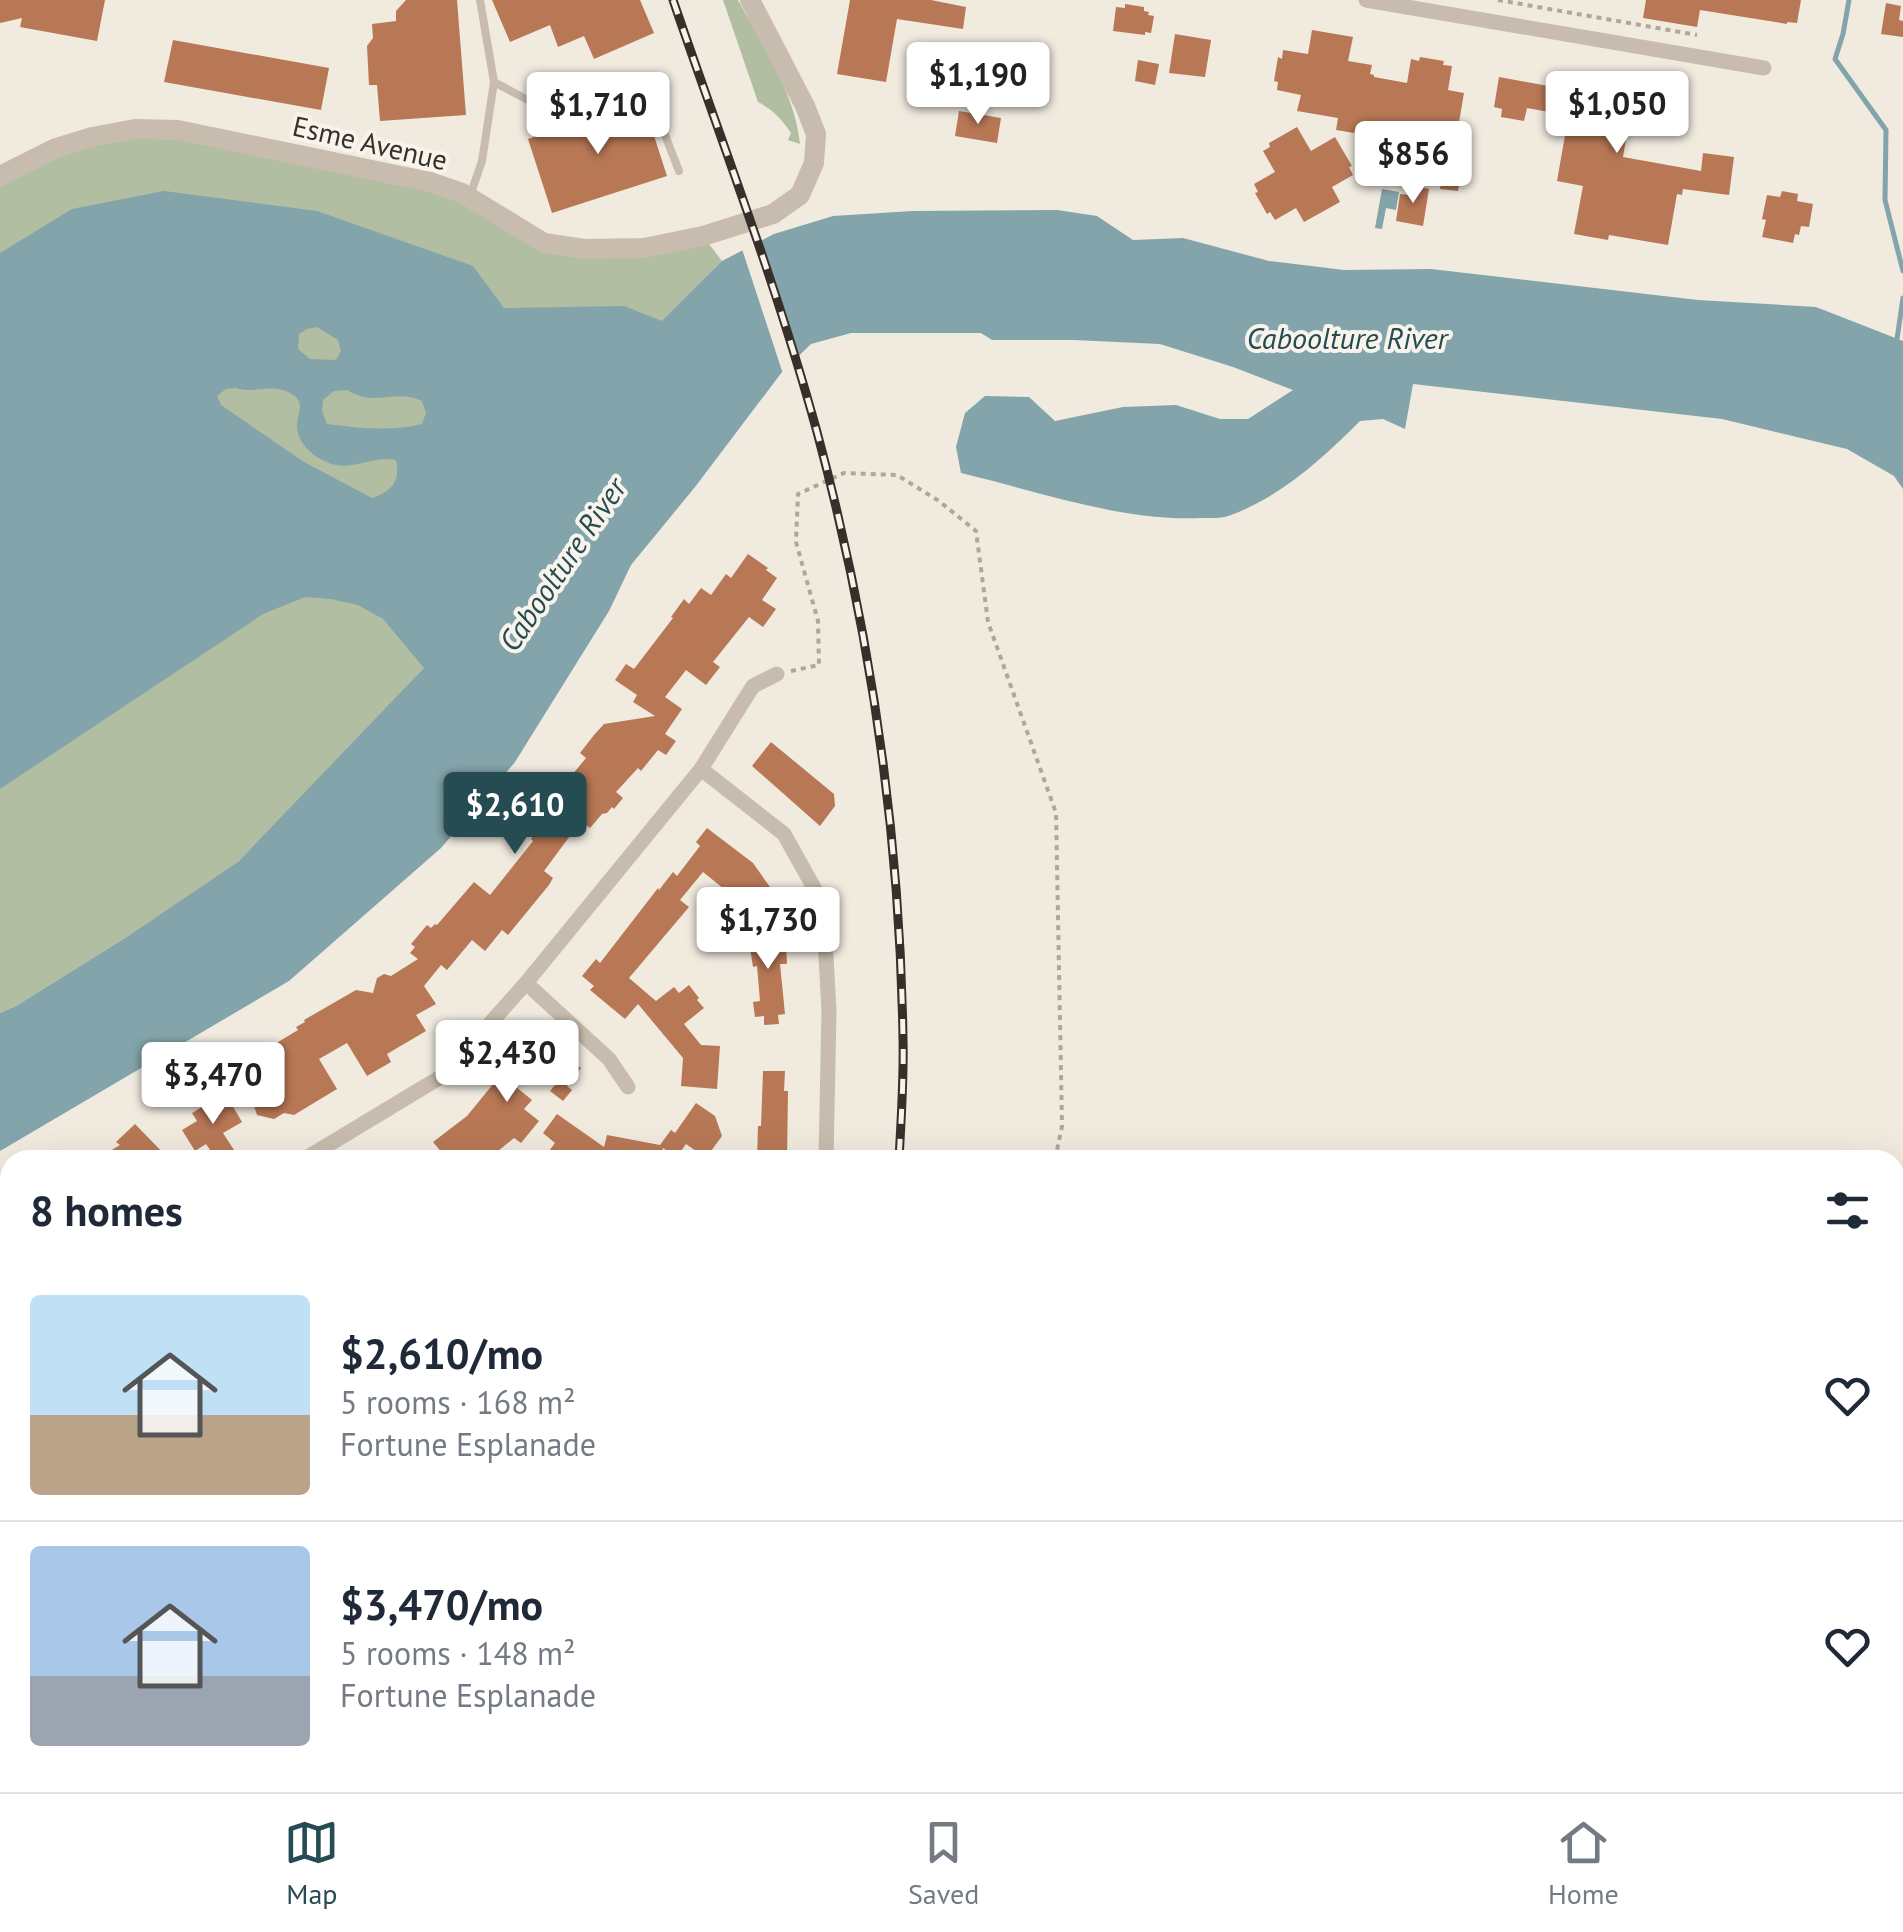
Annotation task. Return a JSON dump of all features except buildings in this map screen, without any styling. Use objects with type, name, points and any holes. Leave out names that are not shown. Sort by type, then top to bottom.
[{"type":"street","name":"Esme Avenue","points":[[0,176],[56,148],[92,136],[135,129],[178,130],[430,182],[470,198],[544,243],[584,250],[644,248],[703,236],[774,214],[800,194],[814,163],[816,134],[806,106],[750,0]]},
{"type":"street","points":[[1366,0],[1764,68]]},
{"type":"street","points":[[320,1150],[444,1075],[526,983],[701,769],[753,686],[777,674]]},
{"type":"street","points":[[701,769],[784,834],[823,904],[829,1010],[826,1150]]},
{"type":"street","points":[[526,983],[610,1059],[628,1087]]},
{"type":"lane","points":[[470,198],[482,161],[494,82],[480,0]]},
{"type":"lane","points":[[494,82],[558,116],[646,86],[679,171]]},
{"type":"path","points":[[1498,0],[1697,35]]},
{"type":"path","points":[[777,674],[819,665],[818,621],[796,542],[798,494],[844,473],[897,475],[939,501],[976,531],[988,622],[1056,812],[1062,1126],[1057,1150]]},
{"type":"green space","points":[[723,0],[738,0],[767,52],[792,106],[800,144],[788,140],[791,133],[784,123],[758,102]]},
{"type":"green space","points":[[135,129],[430,182],[544,243],[703,236],[722,261],[663,322],[459,630],[341,758],[239,861],[125,938],[0,1013],[0,176]]},
{"type":"water","points":[[1382,189],[1399,192],[1396,210],[1386,208],[1382,229],[1375,228]]},
{"type":"water","name":"Caboolture River","points":[[164,191],[317,211],[473,266],[504,308],[624,306],[662,321],[722,261],[774,234],[833,216],[1057,210],[1097,216],[1133,240],[1183,238],[1269,261],[1344,270],[1431,269],[1698,300],[1816,307],[1903,341],[1903,489],[1894,476],[1847,449],[1722,419],[1413,384],[1405,429],[1383,419],[1360,421],[1301,475],[1250,507],[1216,518],[1141,515],[1080,504],[961,473],[956,447],[965,413],[985,396],[1029,397],[1055,421],[1123,407],[1176,405],[1220,419],[1248,419],[1293,390],[1160,344],[992,340],[981,333],[851,333],[811,344],[782,372],[631,565],[609,611],[515,762],[441,848],[289,981],[0,1150],[0,1013],[125,938],[239,861],[424,668],[383,619],[358,605],[305,597],[263,614],[0,789],[0,253],[72,209]],"holes":[[[317,327],[338,340],[341,351],[336,360],[310,359],[298,349],[299,334],[307,329]],[[236,388],[290,393],[300,405],[298,434],[311,453],[344,466],[396,460],[393,485],[372,498],[304,462],[221,405],[217,396]],[[347,390],[367,397],[403,396],[422,401],[426,413],[422,424],[398,428],[327,424],[323,400],[334,391]]]},
{"type":"pier","points":[[759,236],[800,361],[784,377],[741,246]]},
{"type":"waterway","points":[[1849,0],[1835,59],[1886,130],[1885,200],[1903,271]]},
{"type":"waterway","points":[[1897,339],[1903,298]]},
{"type":"railway","points":[[673,0],[801,377],[836,506],[867,657],[896,885],[903,1054],[899,1150]]}]
